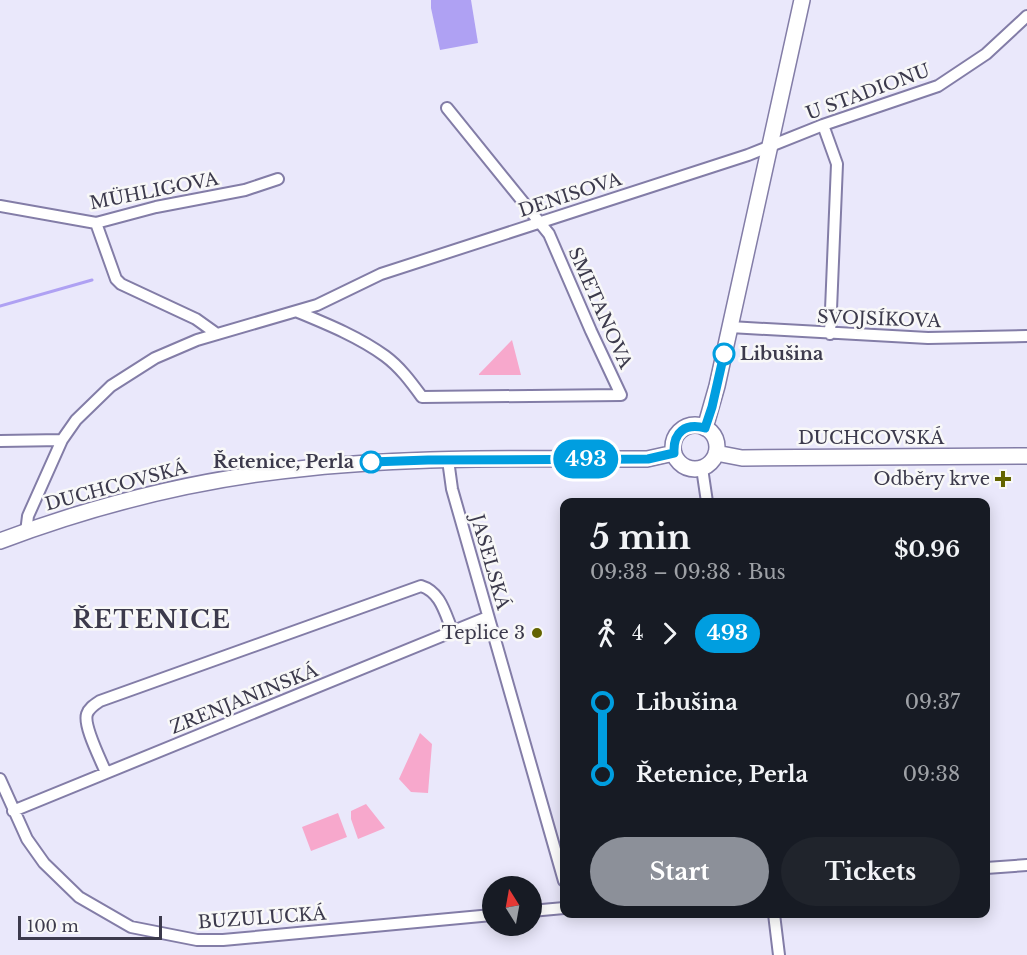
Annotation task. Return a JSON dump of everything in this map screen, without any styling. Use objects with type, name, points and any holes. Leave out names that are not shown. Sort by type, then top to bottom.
[{"type":"main road","points":[[705,428],[712,407],[802,0]]},
{"type":"main road","points":[[695,425],[705,428],[716,440],[716,453],[708,465],[702,468],[688,468],[681,464],[674,453],[674,444],[680,431],[695,425]]},
{"type":"main road","name":"DUCHCOVSKÁ","points":[[0,541],[125,502],[228,479],[341,465],[448,460],[648,459],[674,453]]},
{"type":"main road","name":"DUCHCOVSKÁ","points":[[716,453],[742,458],[1027,456]]},
{"type":"street","name":"U STADIONU","points":[[770,146],[938,86],[986,54],[1027,16]]},
{"type":"street","name":"SMETANOVA","points":[[298,312],[334,327],[385,356],[407,377],[422,397],[621,395],[586,322],[549,234],[447,108]]},
{"type":"street","points":[[824,125],[837,164],[830,334]]},
{"type":"street","name":"DENISOVA","points":[[26,532],[28,516],[62,440],[76,420],[111,386],[155,358],[217,334],[317,305],[381,274],[770,146]]},
{"type":"street","name":"MÜHLIGOVA","points":[[0,206],[96,223],[156,207],[245,190],[278,179]]},
{"type":"street","points":[[96,223],[116,279],[121,284],[196,319],[217,334]]},
{"type":"street","name":"SVOJSÍKOVA","points":[[730,327],[928,338],[1027,336]]},
{"type":"street","points":[[0,441],[62,440]]},
{"type":"street","name":"JASELSKÁ","points":[[448,460],[452,489],[560,866]]},
{"type":"street","points":[[702,468],[706,498]]},
{"type":"street","points":[[106,773],[86,723],[87,713],[100,701],[421,586],[437,596],[453,632]]},
{"type":"street","name":"ZRENJANINSKÁ","points":[[13,811],[488,617]]},
{"type":"street","name":"BUZULUCKÁ","points":[[0,779],[27,839],[44,863],[79,897],[131,927],[197,940],[223,940],[482,916]]},
{"type":"street","points":[[990,868],[1027,865]]},
{"type":"street","points":[[542,910],[560,908]]},
{"type":"street","points":[[774,918],[779,955]]},
{"type":"shaded area","points":[[431,0],[471,0],[478,43],[440,50]]},
{"type":"shaded area","points":[[512,340],[521,375],[479,375],[479,374]]},
{"type":"shaded area","points":[[420,733],[432,744],[428,793],[411,792],[399,779]]},
{"type":"shaded area","points":[[366,804],[385,828],[358,839],[351,819],[351,811]]},
{"type":"shaded area","points":[[338,813],[347,837],[311,851],[302,827]]},
{"type":"waterway","points":[[0,306],[92,280]]},
{"type":"bus line","name":"493","points":[[371,462],[648,459],[674,453],[674,444],[680,431],[695,425],[705,428],[724,354]]},
{"type":"place","name":"Libušina","points":[[724,354]]},
{"type":"place","name":"Řetenice, Perla","points":[[371,462]]},
{"type":"place","name":"Odběry krve","points":[[1003,479]]},
{"type":"place","name":"Teplice 3","points":[[537,633]]},
{"type":"district","name":"ŘETENICE","points":[[152,619]]}]
